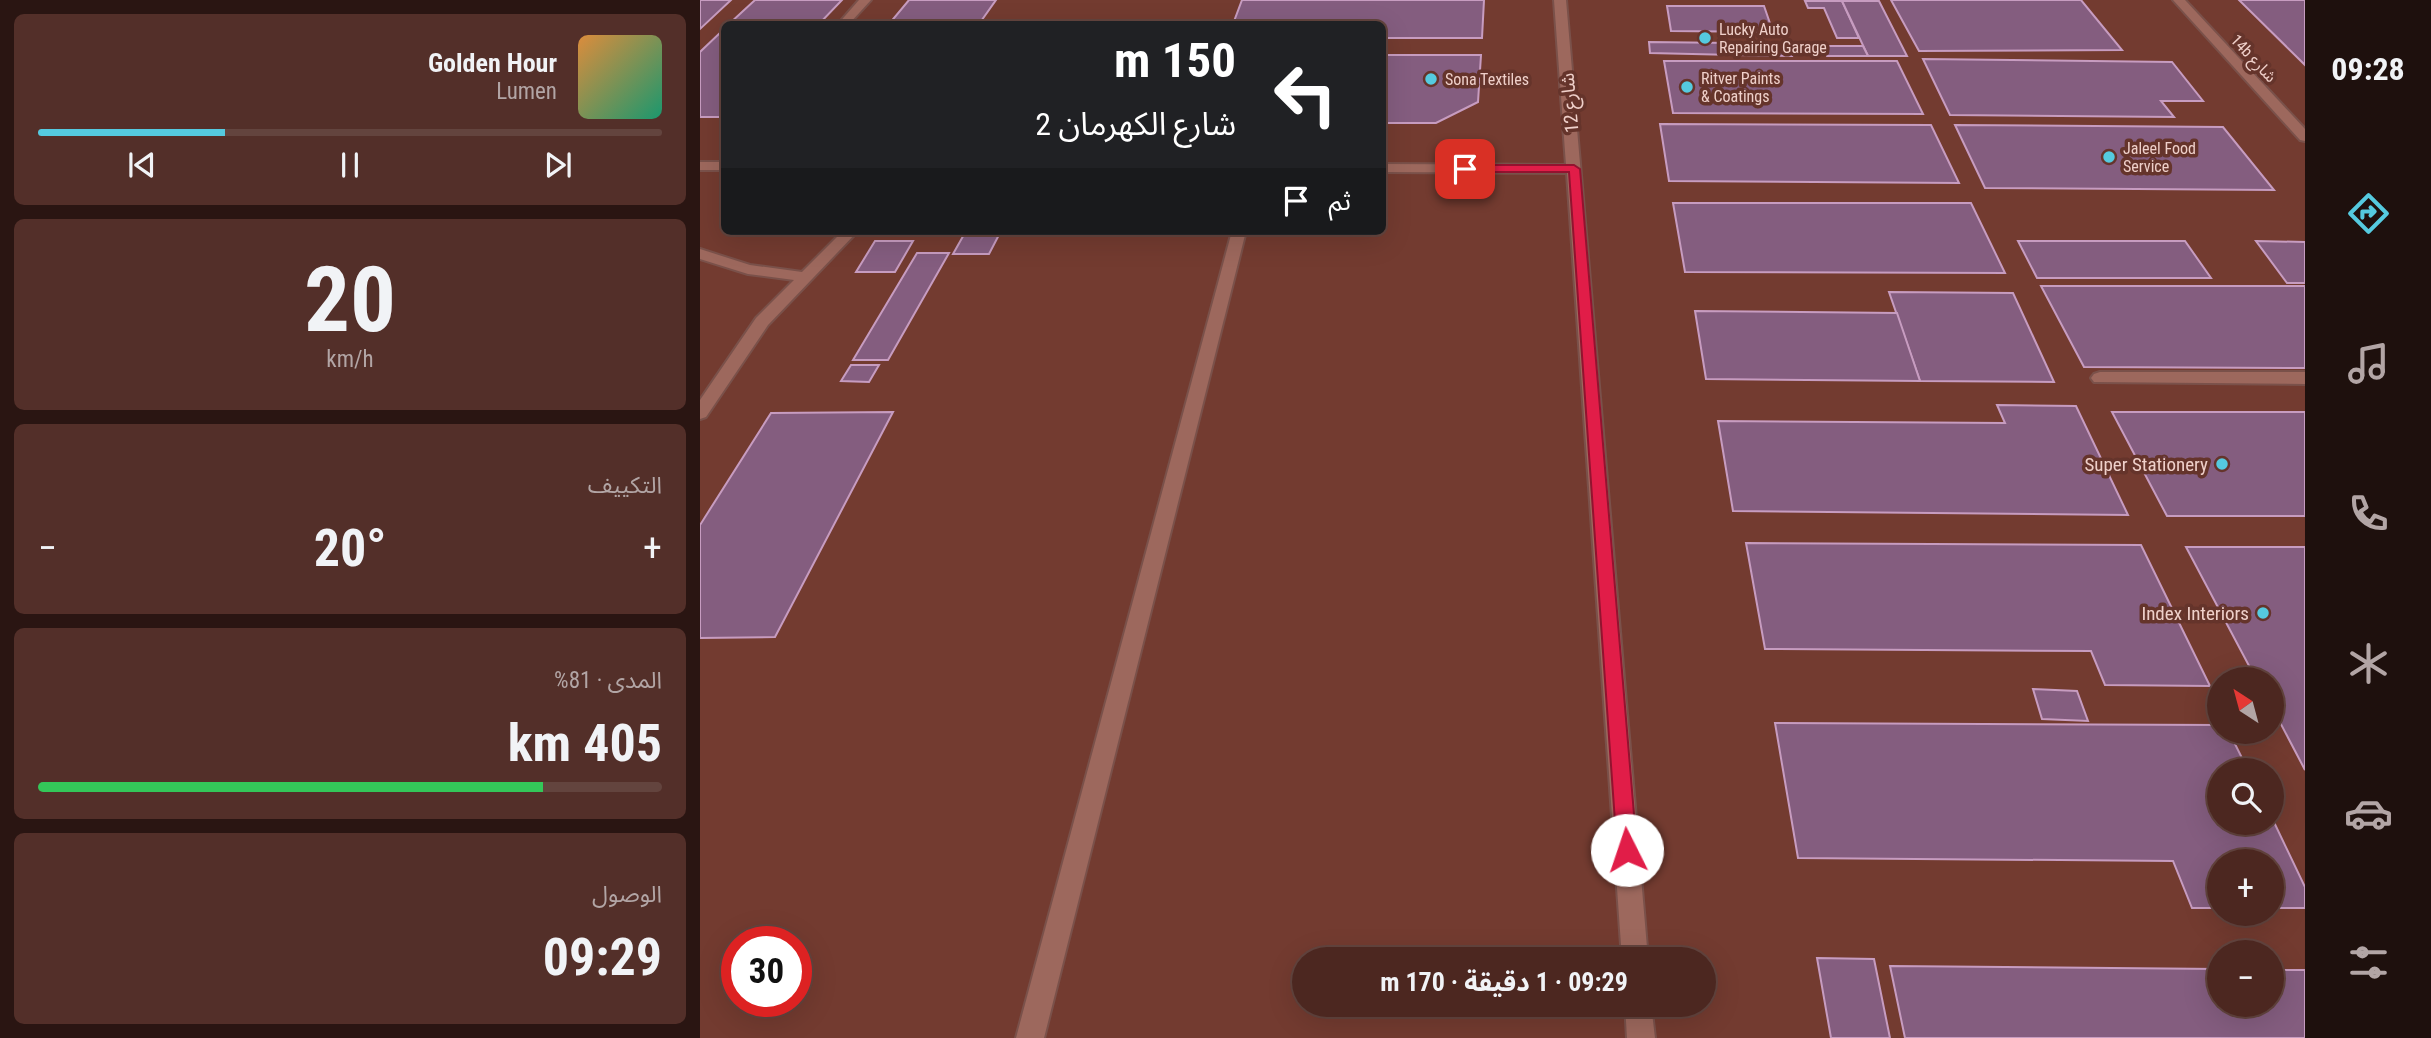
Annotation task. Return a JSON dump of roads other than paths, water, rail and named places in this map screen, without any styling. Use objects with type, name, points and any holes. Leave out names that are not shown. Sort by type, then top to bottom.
[{"type":"street","points":[[846,21],[865,0]]},
{"type":"street","name":"شارع 12","points":[[1560,0],[1634,947]]},
{"type":"street","name":"14b شارع","points":[[2179,0],[2305,137]]},
{"type":"street","points":[[700,166],[721,164]]},
{"type":"street","points":[[1386,168],[1574,169]]},
{"type":"street","points":[[700,413],[762,322],[847,235]]},
{"type":"street","points":[[1030,1038],[1238,235]]},
{"type":"street","points":[[700,254],[748,269],[803,278]]},
{"type":"street","points":[[2100,378],[2305,378]]},
{"type":"street","points":[[1640,1017],[1641,1038]]},
{"type":"place","name":"Lucky Auto Repairing Garage","points":[[1705,38]]},
{"type":"place","name":"Sona Textiles","points":[[1431,79]]},
{"type":"place","name":"Ritver Paints & Coatings","points":[[1687,87]]},
{"type":"place","name":"Jaleel Food Service","points":[[2109,157]]},
{"type":"place","name":"Super Stationery","points":[[2222,464]]},
{"type":"place","name":"Index Interiors","points":[[2263,613]]}]
